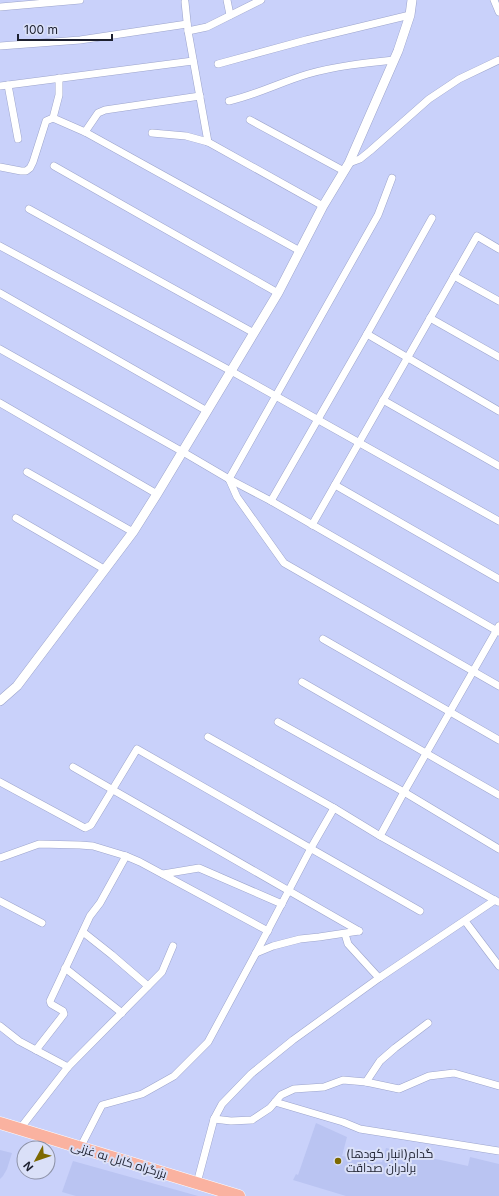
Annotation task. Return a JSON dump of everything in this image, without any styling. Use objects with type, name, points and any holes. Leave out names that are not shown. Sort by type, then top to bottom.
[{"type":"highway","name":"بزرگراه کابل به غزنی","points":[[0,1123],[239,1196]]},
{"type":"street","points":[[0,7],[80,0]]},
{"type":"street","points":[[227,0],[230,16]]},
{"type":"street","points":[[0,46],[80,40],[187,27],[207,28],[261,0]]},
{"type":"street","points":[[0,701],[17,686],[133,532],[158,494],[278,294],[323,206],[350,163],[398,51],[410,15],[412,0]]},
{"type":"street","points":[[494,0],[499,12]]},
{"type":"street","points":[[185,2],[187,27],[208,142]]},
{"type":"street","points":[[218,64],[306,40],[410,15]]},
{"type":"street","points":[[229,101],[245,97],[307,75],[345,66],[394,60]]},
{"type":"street","points":[[350,163],[360,159],[370,152],[429,99],[459,79],[499,60]]},
{"type":"street","points":[[0,86],[193,61]]},
{"type":"street","points":[[53,118],[60,95],[60,78]]},
{"type":"street","points":[[8,85],[18,138]]},
{"type":"street","points":[[85,132],[98,113],[105,110],[200,96]]},
{"type":"street","points":[[0,167],[21,171],[26,171],[30,168],[46,121],[53,118],[85,132],[300,251]]},
{"type":"street","points":[[250,120],[344,171]]},
{"type":"street","points":[[152,133],[186,136],[208,142],[323,206]]},
{"type":"street","points":[[54,166],[278,294]]},
{"type":"street","points":[[229,479],[378,215],[392,178]]},
{"type":"street","points":[[29,209],[254,333]]},
{"type":"street","points":[[271,501],[432,218]]},
{"type":"street","points":[[312,525],[477,236],[499,249]]},
{"type":"street","points":[[0,246],[231,371],[499,521]]},
{"type":"street","points":[[454,276],[499,302]]},
{"type":"street","points":[[0,293],[207,411]]},
{"type":"street","points":[[430,318],[499,357]]},
{"type":"street","points":[[367,334],[499,411]]},
{"type":"street","points":[[0,349],[498,630],[426,753],[380,836]]},
{"type":"street","points":[[383,400],[499,466]]},
{"type":"street","points":[[0,403],[158,494]]},
{"type":"street","points":[[27,472],[133,532]]},
{"type":"street","points":[[229,479],[237,497],[284,563],[499,686]]},
{"type":"street","points":[[335,485],[499,579]]},
{"type":"street","points":[[16,518],[104,569]]},
{"type":"street","points":[[323,639],[499,740]]},
{"type":"street","points":[[302,682],[499,795]]},
{"type":"street","points":[[278,722],[404,792],[499,849]]},
{"type":"street","points":[[197,1183],[214,1119],[222,1104],[250,1074],[293,1040],[379,978],[465,921],[497,902],[208,736]]},
{"type":"street","points":[[0,782],[85,828],[91,825],[137,749],[420,911]]},
{"type":"street","points":[[73,767],[359,931],[346,934],[300,939],[273,946],[256,953]]},
{"type":"street","points":[[80,1148],[102,1105],[142,1094],[174,1076],[208,1042],[311,848],[334,808]]},
{"type":"street","points":[[0,858],[39,844],[80,844],[93,846],[126,856],[163,874],[268,931]]},
{"type":"street","points":[[36,1050],[64,1014],[63,1011],[50,1002],[90,916],[100,903],[126,856]]},
{"type":"street","points":[[163,874],[199,868],[282,904]]},
{"type":"street","points":[[0,901],[42,923]]},
{"type":"street","points":[[465,921],[499,966]]},
{"type":"street","points":[[83,932],[148,986]]},
{"type":"street","points":[[346,934],[348,944],[379,978]]},
{"type":"street","points":[[19,1130],[68,1067],[162,972],[173,946]]},
{"type":"street","points":[[65,968],[122,1013]]},
{"type":"street","points":[[366,1082],[380,1061],[428,1023]]},
{"type":"street","points":[[0,1026],[19,1042],[68,1067]]},
{"type":"street","points":[[214,1119],[231,1121],[252,1120],[270,1108],[281,1095],[294,1089],[324,1087],[343,1080],[366,1082],[398,1089],[429,1076],[454,1073],[499,1086]]},
{"type":"street","points":[[275,1102],[343,1122],[360,1129],[499,1151]]},
{"type":"shaded area","points":[[316,1123],[347,1137],[342,1156],[382,1162],[386,1148],[468,1166],[470,1157],[499,1164],[499,1196],[346,1196],[293,1180],[296,1174],[298,1175]]},
{"type":"shaded area","points":[[0,1150],[12,1153],[7,1169],[0,1179]]},
{"type":"shaded area","points":[[73,1161],[198,1196],[76,1196],[62,1192]]},
{"type":"place","name":"(انبار کودها)گدام برادران صداقت","points":[[338,1161]]}]
